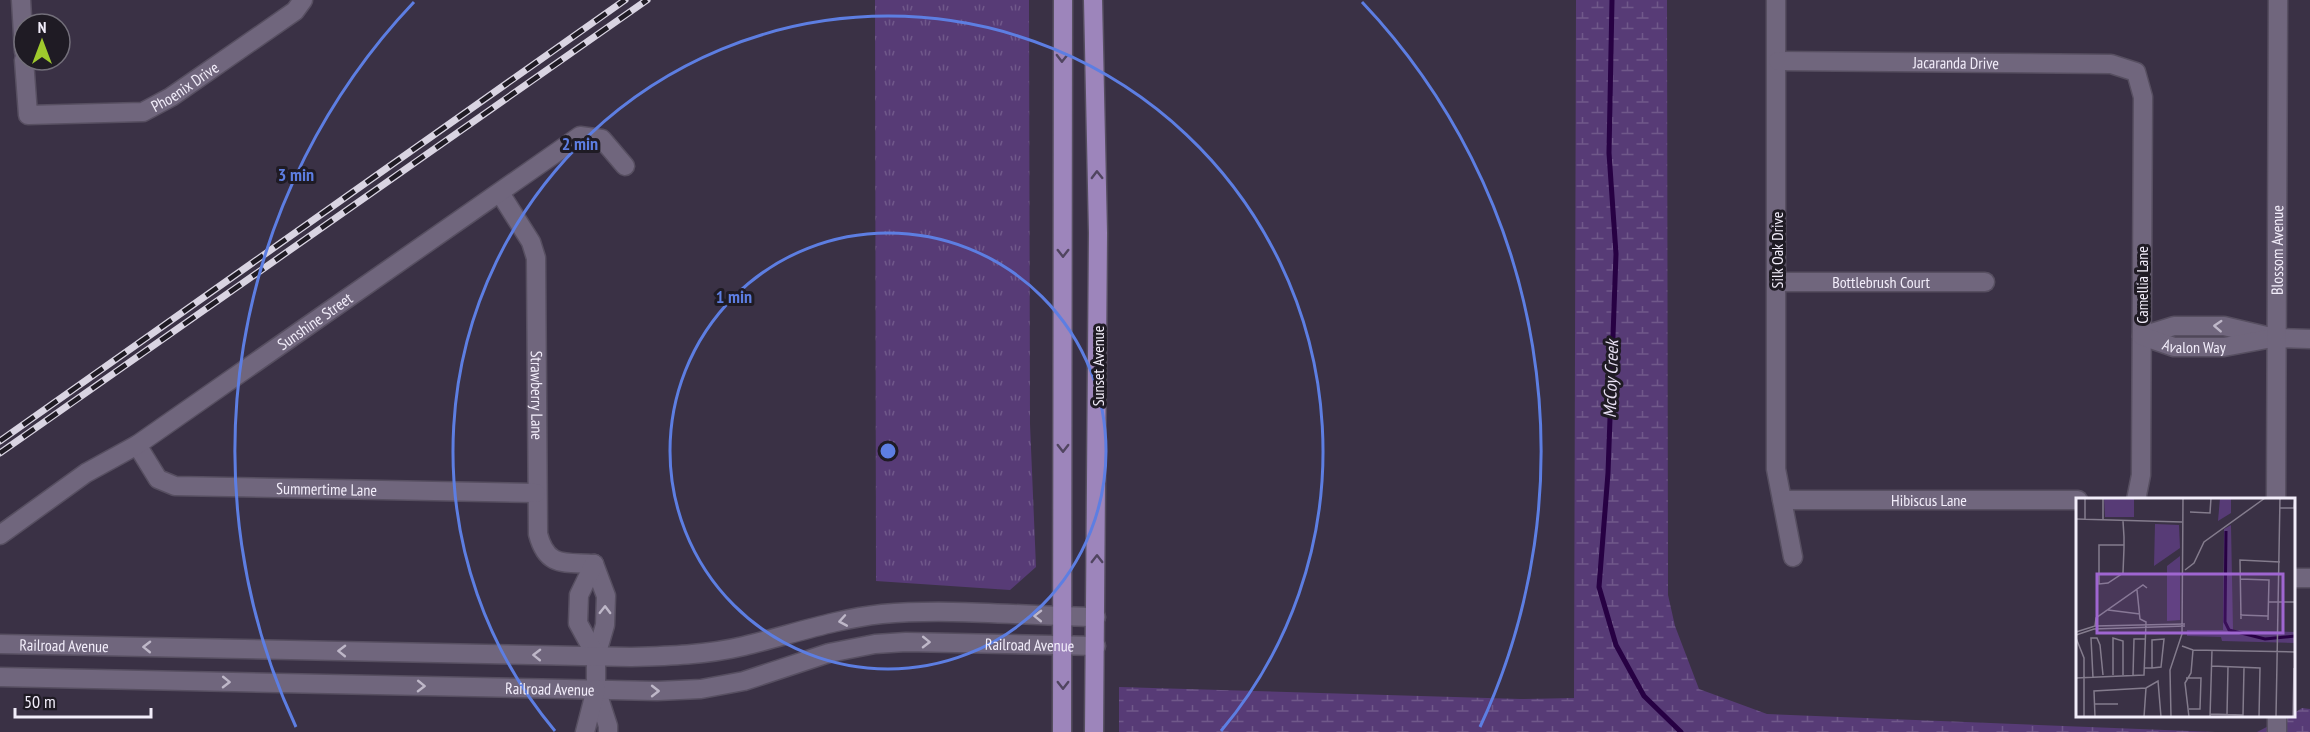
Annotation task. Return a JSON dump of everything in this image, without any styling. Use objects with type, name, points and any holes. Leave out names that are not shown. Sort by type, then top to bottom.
[{"type":"main road","points":[[1062,732],[1063,0]]},
{"type":"main road","name":"Sunset Avenue","points":[[1093,0],[1098,233],[1094,732]]},
{"type":"street","name":"Phoenix Drive","points":[[25,72],[28,115],[143,112],[171,97],[295,11],[303,0]]},
{"type":"street","name":"Silk Oak Drive","points":[[1776,0],[1778,61],[1776,469],[1793,557]]},
{"type":"street","name":"Blossom Avenue","points":[[2276,498],[2278,0]]},
{"type":"street","name":"Jacaranda Drive","points":[[1778,61],[2111,64],[2136,72]]},
{"type":"street","name":"Camellia Lane","points":[[2136,72],[2143,97],[2141,475],[2136,498]]},
{"type":"street","name":"Sunshine Street","points":[[0,535],[86,473],[137,445],[580,136],[602,139],[625,166]]},
{"type":"street","name":"Strawberry Lane","points":[[500,193],[531,242],[536,258],[538,534],[542,549],[556,561],[594,564]]},
{"type":"street","name":"Bottlebrush Court","points":[[1777,282],[1985,282]]},
{"type":"street","name":"Avalon Way","points":[[2142,336],[2174,347],[2224,347],[2275,338],[2310,339]]},
{"type":"street","name":"Summertime Lane","points":[[137,445],[158,479],[175,486],[536,493]]},
{"type":"street","name":"Hibiscus Lane","points":[[1782,500],[2076,500]]},
{"type":"street","points":[[594,564],[579,595],[578,623],[596,656]]},
{"type":"street","points":[[594,564],[606,596],[605,625],[596,656],[597,689],[608,732]]},
{"type":"street","name":"Railroad Avenue","points":[[0,644],[596,656],[695,655],[881,614],[946,613],[1096,617]]},
{"type":"street","name":"Railroad Avenue","points":[[0,677],[657,691],[701,689],[744,681],[829,653],[875,644],[906,642],[1096,646]]},
{"type":"street","points":[[585,732],[597,689]]},
{"type":"green space","points":[[875,0],[1029,0],[1030,424],[1036,567],[1010,590],[876,581]]},
{"type":"green space","points":[[1576,0],[1667,0],[1668,595],[1675,626],[1699,689],[1767,714],[2215,732],[1119,732],[1119,687],[1521,699],[1574,698]]},
{"type":"green space","points":[[2302,708],[2310,709],[2310,732],[2257,732],[2286,717],[2295,717],[2295,712]]},
{"type":"waterway","name":"McCoy Creek","points":[[1612,0],[1609,153],[1616,254],[1608,473],[1599,587],[1616,645],[1644,696],[1681,732]]},
{"type":"railway","points":[[0,441],[625,0]]},
{"type":"railway","points":[[0,453],[647,0]]}]
